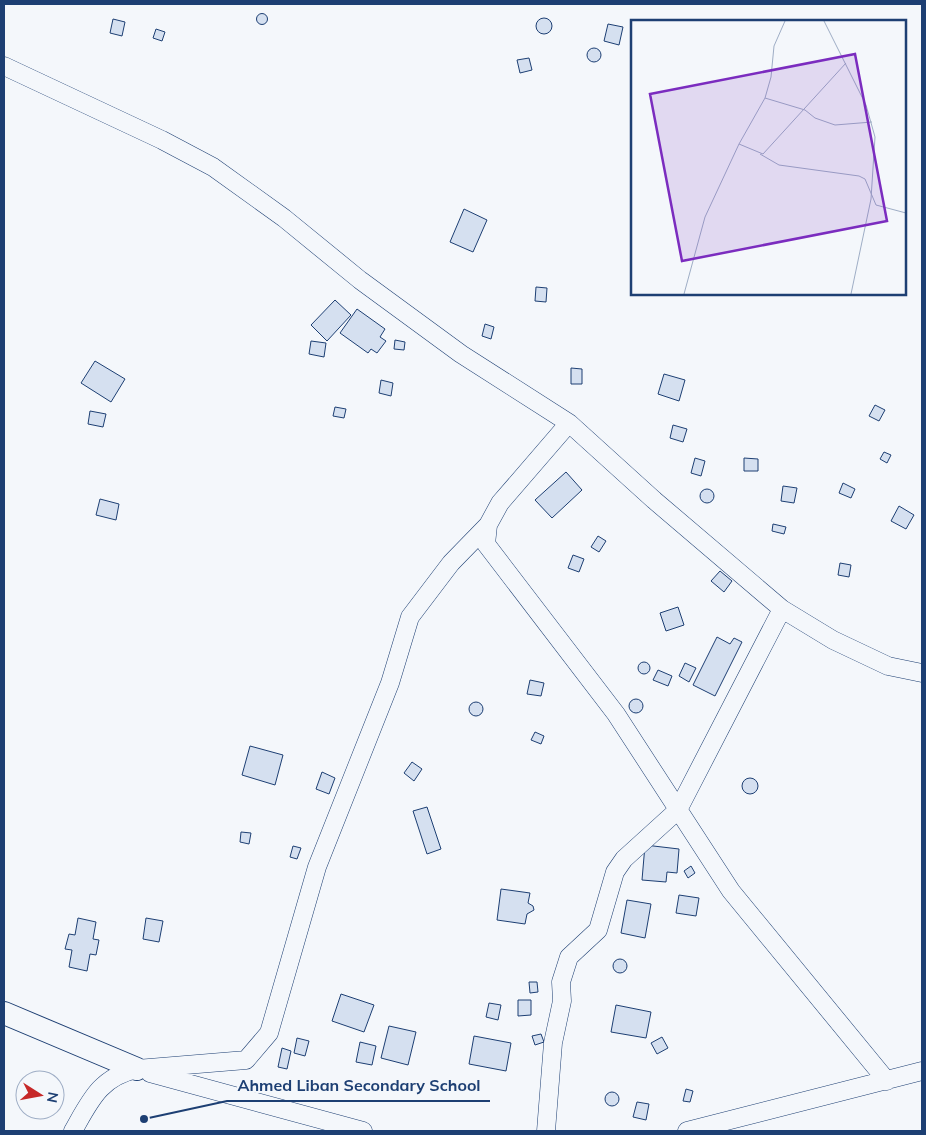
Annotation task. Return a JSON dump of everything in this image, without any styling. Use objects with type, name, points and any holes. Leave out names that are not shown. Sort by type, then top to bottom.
[{"type":"street","points":[[4,66],[162,140],[213,167],[284,218],[360,280],[461,354],[569,423],[654,500],[782,609],[833,640],[888,666],[922,673]]},
{"type":"street","points":[[73,1131],[97,1091],[121,1073],[137,1069],[246,1060],[268,1033],[317,867],[390,684],[410,617],[451,563],[488,525],[500,503],[569,423]]},
{"type":"street","points":[[488,525],[486,544],[497,561],[616,714],[731,892],[887,1081]]},
{"type":"street","points":[[546,1131],[553,1043],[562,1001],[561,982],[569,957],[598,930],[615,872],[624,859],[678,810],[782,609]]},
{"type":"street","points":[[4,1013],[137,1069],[363,1131]]},
{"type":"street","points":[[687,1131],[802,1100],[922,1071]]},
{"type":"building","points":[[260,14],[264,14],[267,19],[266,23],[260,24],[257,21],[257,17]]},
{"type":"building","points":[[541,18],[547,18],[552,23],[550,32],[541,34],[536,29],[536,23]]},
{"type":"building","points":[[113,19],[125,22],[122,36],[110,33]]},
{"type":"building","points":[[608,24],[623,27],[619,45],[604,41]]},
{"type":"building","points":[[156,29],[165,32],[162,41],[153,38]]},
{"type":"building","points":[[591,48],[597,48],[601,55],[597,62],[591,62],[587,58],[587,52]]},
{"type":"building","points":[[529,58],[532,70],[520,73],[517,60]]},
{"type":"building","points":[[464,209],[487,220],[473,252],[450,242]]},
{"type":"building","points":[[536,287],[547,288],[546,302],[535,301]]},
{"type":"building","points":[[335,300],[351,315],[327,341],[311,325]]},
{"type":"building","points":[[357,309],[385,329],[380,337],[386,341],[377,353],[371,349],[368,353],[340,333]]},
{"type":"building","points":[[485,324],[494,327],[491,339],[482,336]]},
{"type":"building","points":[[395,340],[405,342],[404,350],[394,349]]},
{"type":"building","points":[[311,341],[326,343],[324,357],[309,354]]},
{"type":"building","points":[[95,361],[125,379],[111,402],[81,383]]},
{"type":"building","points":[[571,368],[582,369],[582,384],[571,384]]},
{"type":"building","points":[[664,374],[685,380],[679,401],[658,394]]},
{"type":"building","points":[[381,380],[393,383],[391,396],[379,393]]},
{"type":"building","points":[[875,405],[885,410],[879,421],[869,416]]},
{"type":"building","points":[[335,407],[346,409],[344,418],[333,416]]},
{"type":"building","points":[[90,411],[106,414],[103,427],[88,424]]},
{"type":"building","points":[[673,425],[687,429],[683,442],[670,438]]},
{"type":"building","points":[[884,452],[891,455],[887,463],[880,459]]},
{"type":"building","points":[[695,458],[705,461],[701,476],[691,473]]},
{"type":"building","points":[[744,458],[758,459],[758,471],[744,471]]},
{"type":"building","points":[[566,472],[582,490],[552,518],[535,500]]},
{"type":"building","points":[[843,483],[855,489],[851,498],[839,493]]},
{"type":"building","points":[[783,486],[797,488],[794,503],[781,501]]},
{"type":"building","points":[[704,489],[710,489],[714,496],[710,503],[704,503],[700,499],[700,493]]},
{"type":"building","points":[[100,499],[119,504],[116,520],[96,515]]},
{"type":"building","points":[[899,506],[914,515],[906,529],[891,521]]},
{"type":"building","points":[[773,524],[786,527],[784,534],[772,531]]},
{"type":"building","points":[[598,536],[606,541],[599,552],[591,547]]},
{"type":"building","points":[[573,555],[584,559],[579,572],[568,568]]},
{"type":"building","points":[[840,563],[851,565],[849,577],[838,575]]},
{"type":"building","points":[[720,571],[732,581],[724,592],[711,581]]},
{"type":"building","points":[[678,607],[684,625],[666,631],[660,613]]},
{"type":"building","points":[[717,637],[730,644],[734,638],[742,642],[715,696],[693,685]]},
{"type":"building","points":[[642,662],[646,662],[650,668],[646,674],[642,674],[638,670],[638,666]]},
{"type":"building","points":[[685,663],[696,668],[689,682],[679,676]]},
{"type":"building","points":[[658,670],[672,676],[668,686],[653,680]]},
{"type":"building","points":[[530,680],[544,683],[541,696],[527,694]]},
{"type":"building","points":[[633,699],[639,699],[643,706],[639,713],[633,713],[629,709],[629,703]]},
{"type":"building","points":[[473,702],[479,702],[483,709],[479,716],[473,716],[469,712],[469,706]]},
{"type":"building","points":[[535,732],[544,736],[541,744],[531,740]]},
{"type":"building","points":[[250,746],[283,755],[275,785],[242,775]]},
{"type":"building","points":[[412,762],[422,769],[414,781],[404,773]]},
{"type":"building","points":[[322,772],[335,778],[329,794],[316,789]]},
{"type":"building","points":[[750,778],[756,780],[758,786],[756,792],[750,794],[744,792],[742,786],[744,780]]},
{"type":"building","points":[[427,807],[441,849],[427,854],[413,811]]},
{"type":"building","points":[[241,832],[251,833],[249,844],[240,842]]},
{"type":"building","points":[[645,845],[679,849],[677,873],[667,872],[666,882],[642,880]]},
{"type":"building","points":[[293,846],[301,848],[297,859],[290,857]]},
{"type":"building","points":[[691,866],[695,873],[688,878],[684,871]]},
{"type":"building","points":[[501,889],[530,893],[528,903],[533,906],[534,910],[527,914],[525,924],[497,920]]},
{"type":"building","points":[[679,895],[699,898],[696,916],[676,913]]},
{"type":"building","points":[[627,900],[651,904],[645,938],[621,933]]},
{"type":"building","points":[[78,918],[96,922],[93,939],[99,940],[96,955],[90,954],[87,971],[69,967],[72,950],[65,949],[69,934],[75,935]]},
{"type":"building","points":[[146,918],[163,921],[159,942],[143,939]]},
{"type":"building","points":[[620,959],[625,961],[627,966],[625,971],[620,973],[615,971],[613,966],[615,961]]},
{"type":"building","points":[[529,982],[537,982],[538,992],[530,993]]},
{"type":"building","points":[[341,994],[374,1005],[364,1032],[332,1021]]},
{"type":"building","points":[[518,1000],[531,1000],[531,1015],[518,1016]]},
{"type":"building","points":[[489,1003],[501,1005],[498,1020],[486,1017]]},
{"type":"building","points":[[616,1005],[651,1012],[646,1038],[611,1032]]},
{"type":"building","points":[[389,1026],[416,1032],[408,1065],[381,1058]]},
{"type":"building","points":[[541,1034],[544,1042],[535,1045],[532,1036]]},
{"type":"building","points":[[474,1036],[511,1043],[506,1071],[469,1064]]},
{"type":"building","points":[[662,1037],[668,1048],[657,1054],[651,1043]]},
{"type":"building","points":[[297,1038],[309,1041],[305,1056],[294,1053]]},
{"type":"building","points":[[360,1042],[376,1046],[372,1065],[356,1062]]},
{"type":"building","points":[[282,1048],[291,1051],[287,1069],[278,1067]]},
{"type":"building","points":[[686,1089],[693,1091],[690,1102],[683,1101]]},
{"type":"building","points":[[612,1092],[617,1094],[619,1099],[617,1104],[612,1106],[607,1104],[605,1099],[607,1094]]},
{"type":"building","points":[[637,1102],[649,1104],[646,1120],[633,1117]]},
{"type":"place","name":"Ahmed Liban Secondary School","points":[[144,1119]]}]
